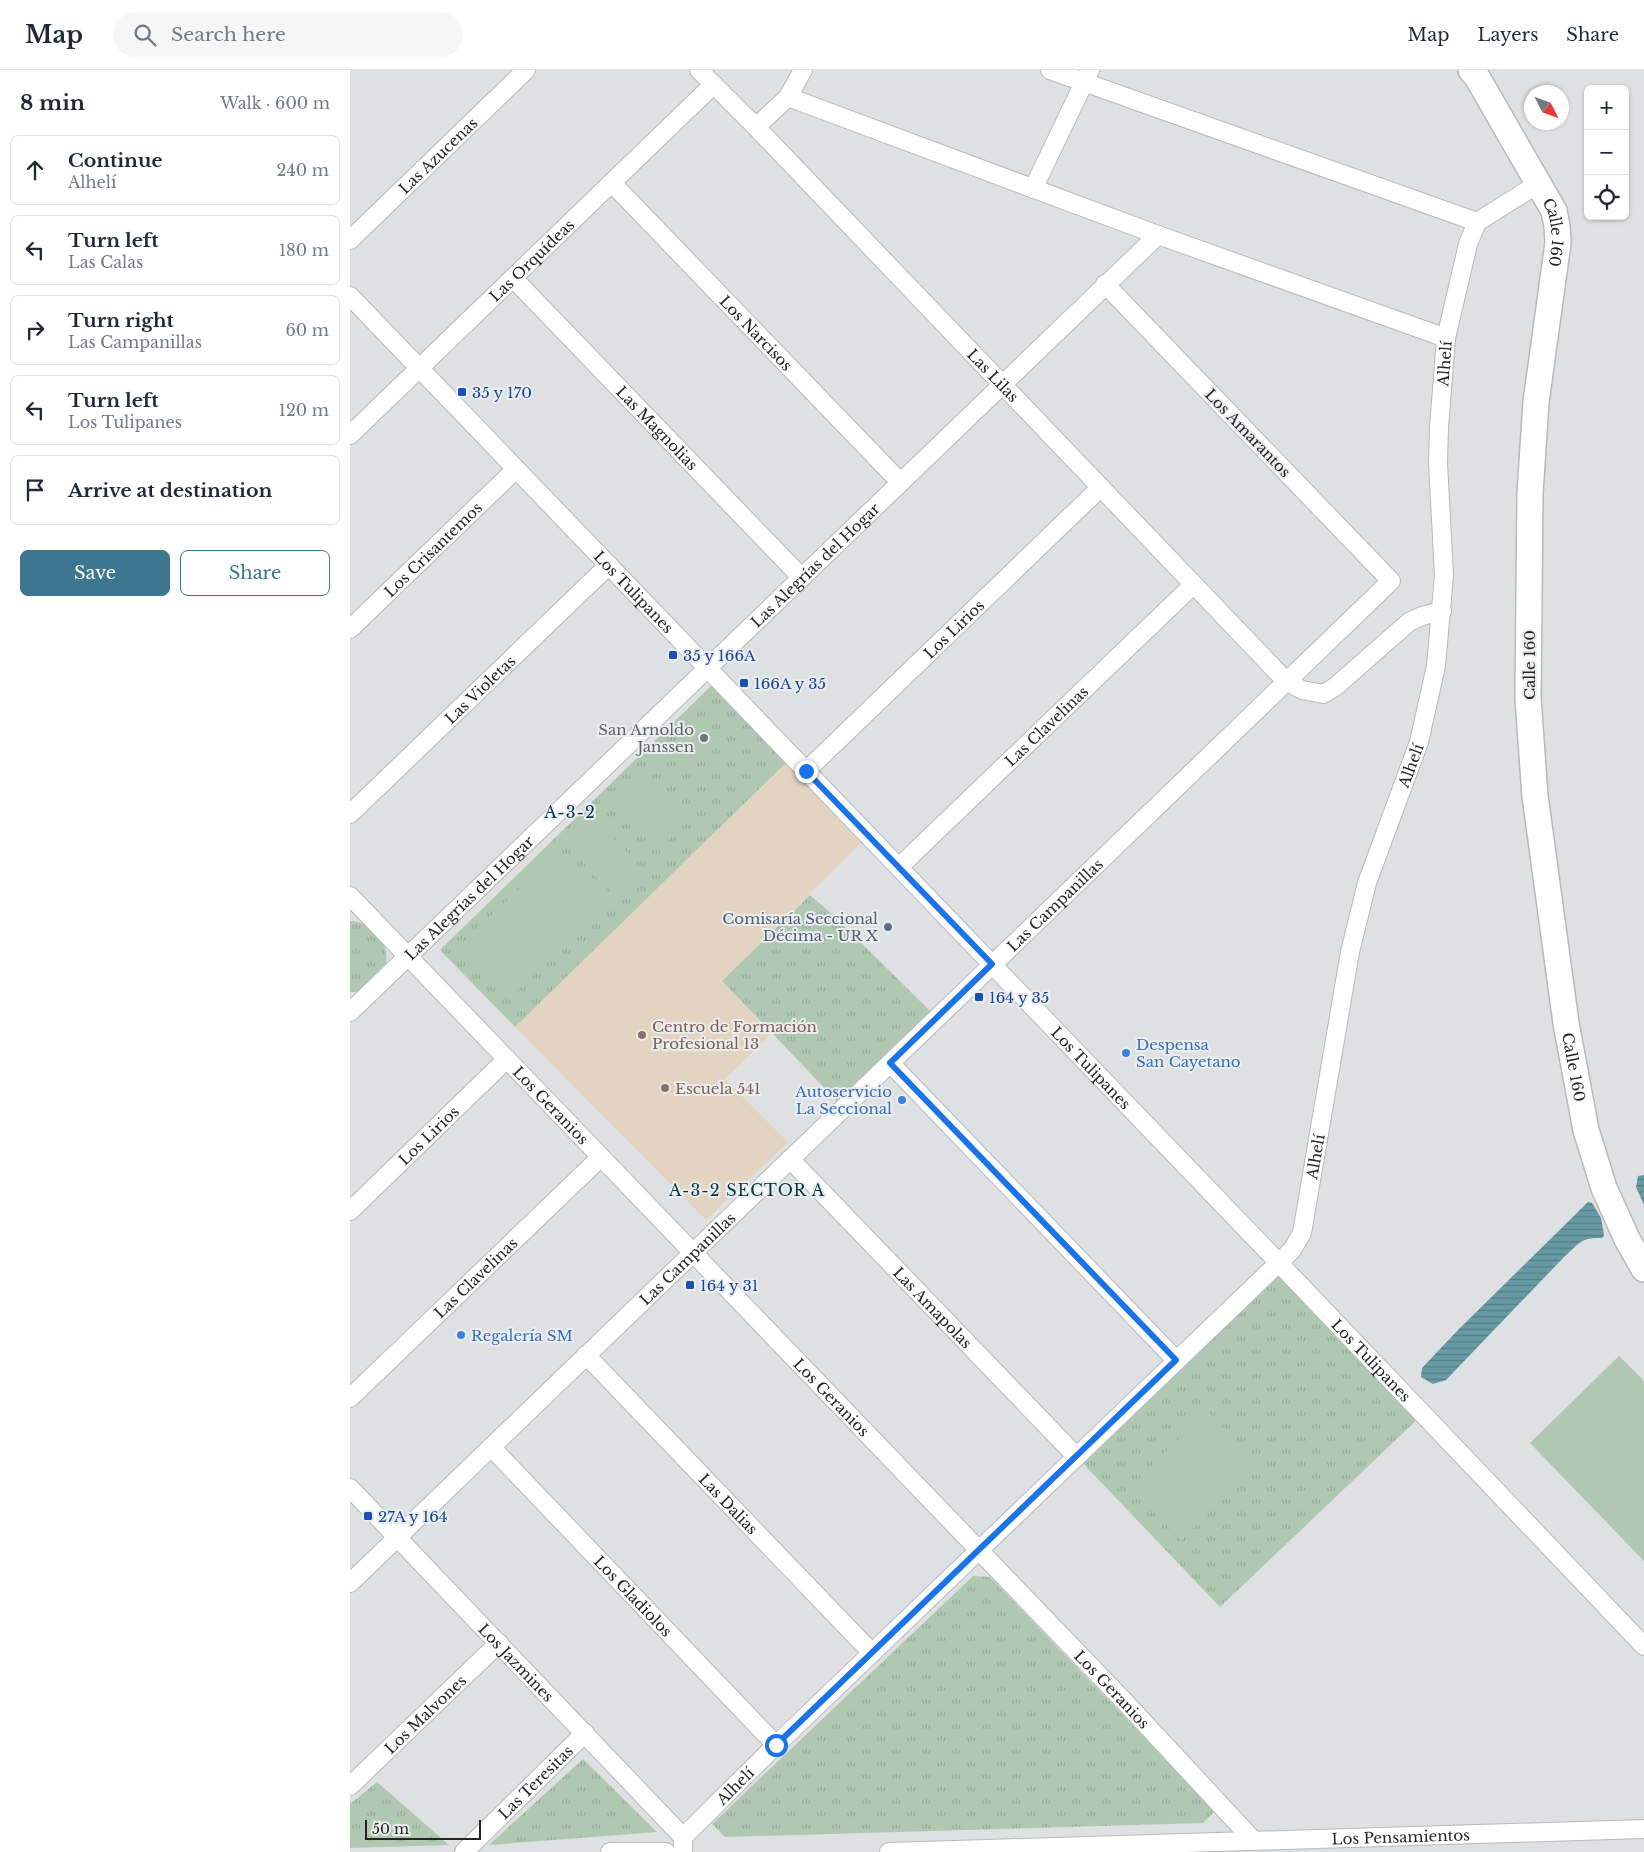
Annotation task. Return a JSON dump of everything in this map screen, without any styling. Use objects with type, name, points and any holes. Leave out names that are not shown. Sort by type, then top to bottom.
[{"type":"main road","name":"Calle 160","points":[[1471,70],[1477,77],[1554,211],[1557,226],[1558,243],[1536,402],[1530,493],[1528,698],[1535,796],[1566,1023],[1586,1130],[1604,1188],[1627,1239],[1644,1270]]},
{"type":"street","name":"Las Azucenas","points":[[350,240],[526,70]]},
{"type":"street","name":"Las Lilas","points":[[699,70],[756,127],[1286,681]]},
{"type":"street","points":[[756,127],[788,97],[803,70]]},
{"type":"street","points":[[1050,70],[1087,76],[1477,222],[1538,184]]},
{"type":"street","points":[[1032,189],[1087,76]]},
{"type":"street","name":"Las Orquídeas","points":[[350,436],[713,85]]},
{"type":"street","points":[[788,97],[1032,189],[1446,338]]},
{"type":"street","name":"Los Narcisos","points":[[612,183],[900,482]]},
{"type":"street","name":"Alhelí","points":[[683,1844],[776,1745],[1292,1250],[1302,1233],[1350,952],[1367,883],[1419,742],[1436,666],[1444,575],[1438,427],[1446,338],[1468,244],[1477,222]]},
{"type":"street","name":"Las Alegrías del Hogar","points":[[350,1012],[1158,235]]},
{"type":"street","name":"Las Magnolias","points":[[513,278],[801,577]]},
{"type":"street","name":"Los Amarantos","points":[[1105,284],[1391,581]]},
{"type":"street","name":"Los Tulipanes","points":[[350,296],[1644,1646]]},
{"type":"street","name":"Los Crisantemos","points":[[350,629],[516,469]]},
{"type":"street","name":"Los Lirios","points":[[806,771],[1100,488]]},
{"type":"street","name":"Las Violetas","points":[[350,814],[609,565]]},
{"type":"street","name":"Las Campanillas","points":[[350,1582],[1391,581]]},
{"type":"street","name":"Las Clavelinas","points":[[899,868],[1193,584]]},
{"type":"street","points":[[1286,681],[1302,690],[1323,694],[1335,687],[1409,622],[1422,616],[1442,611]]},
{"type":"street","name":"Los Geranios","points":[[354,904],[408,956],[693,1252],[1110,1687],[1254,1841]]},
{"type":"street","name":"Los Lirios","points":[[350,1211],[507,1059]]},
{"type":"street","points":[[890,1063],[1176,1360]]},
{"type":"street","name":"Las Clavelinas","points":[[350,1398],[601,1157]]},
{"type":"street","name":"Las Amapolas","points":[[790,1159],[1076,1456]]},
{"type":"street","name":"Las Dalias","points":[[586,1355],[872,1653]]},
{"type":"street","name":"Los Gladiolos","points":[[491,1447],[776,1745]]},
{"type":"street","name":"Los Jazmines","points":[[350,1488],[585,1733],[683,1844]]},
{"type":"street","name":"Los Malvones","points":[[350,1786],[499,1643]]},
{"type":"street","name":"Las Teresitas","points":[[464,1852],[585,1733]]},
{"type":"street","name":"Los Pensamientos","points":[[889,1852],[1644,1829]]},
{"type":"street","points":[[610,1852],[666,1852]]},
{"type":"shaded area","points":[[791,758],[866,838],[722,981],[771,1034],[725,1079],[788,1142],[706,1220],[515,1027]]},
{"type":"green space","points":[[716,681],[791,758],[515,1027],[440,950]]},
{"type":"green space","points":[[640,776],[686,823],[657,850],[612,803]]},
{"type":"green space","points":[[596,820],[641,868],[613,894],[568,847]]},
{"type":"green space","points":[[557,852],[608,904],[508,1000],[458,947]]},
{"type":"green space","points":[[810,895],[834,916],[930,1011],[837,1101],[722,981]]},
{"type":"green space","points":[[350,921],[359,922],[374,929],[383,942],[385,949],[386,967],[359,992],[350,992]]},
{"type":"green space","points":[[1278,1262],[1423,1414],[1220,1607],[1076,1456]]},
{"type":"green space","points":[[1619,1356],[1644,1381],[1644,1561],[1530,1443]]},
{"type":"green space","points":[[1207,1411],[1259,1463],[1181,1540],[1129,1488]]},
{"type":"green space","points":[[973,1576],[990,1577],[1215,1811],[1203,1823],[725,1837],[712,1824]]},
{"type":"green space","points":[[583,1759],[657,1832],[489,1845]]},
{"type":"green space","points":[[377,1782],[449,1845],[350,1848],[350,1804]]},
{"type":"water","points":[[1644,1175],[1644,1205],[1636,1187],[1638,1176]]},
{"type":"water","points":[[1588,1202],[1592,1203],[1601,1218],[1604,1235],[1602,1238],[1584,1240],[1577,1245],[1446,1380],[1433,1384],[1421,1377],[1422,1368],[1458,1330]]},
{"type":"place","name":"35 y 170","points":[[462,392]]},
{"type":"place","name":"35 y 166A","points":[[673,655]]},
{"type":"place","name":"166A y 35","points":[[744,683]]},
{"type":"place","name":"San Arnoldo Janssen","points":[[704,738]]},
{"type":"place","name":"Comisaría Seccional Décima - UR X","points":[[888,927]]},
{"type":"place","name":"164 y 35","points":[[979,997]]},
{"type":"place","name":"Centro de Formación Profesional 13","points":[[642,1035]]},
{"type":"place","name":"Despensa San Cayetano","points":[[1126,1053]]},
{"type":"place","name":"Escuela 541","points":[[665,1088]]},
{"type":"place","name":"Autoservicio La Seccional","points":[[902,1100]]},
{"type":"place","name":"164 y 31","points":[[690,1285]]},
{"type":"place","name":"Regalería SM","points":[[461,1335]]},
{"type":"place","name":"27A y 164","points":[[368,1516]]},
{"type":"district","name":"A-3-2","points":[[570,812]]},
{"type":"district","name":"A-3-2 SECTOR A","points":[[747,1190]]},
{"type":"route","points":[[776,1745],[1176,1360],[890,1063],[992,964],[806,771]]}]
